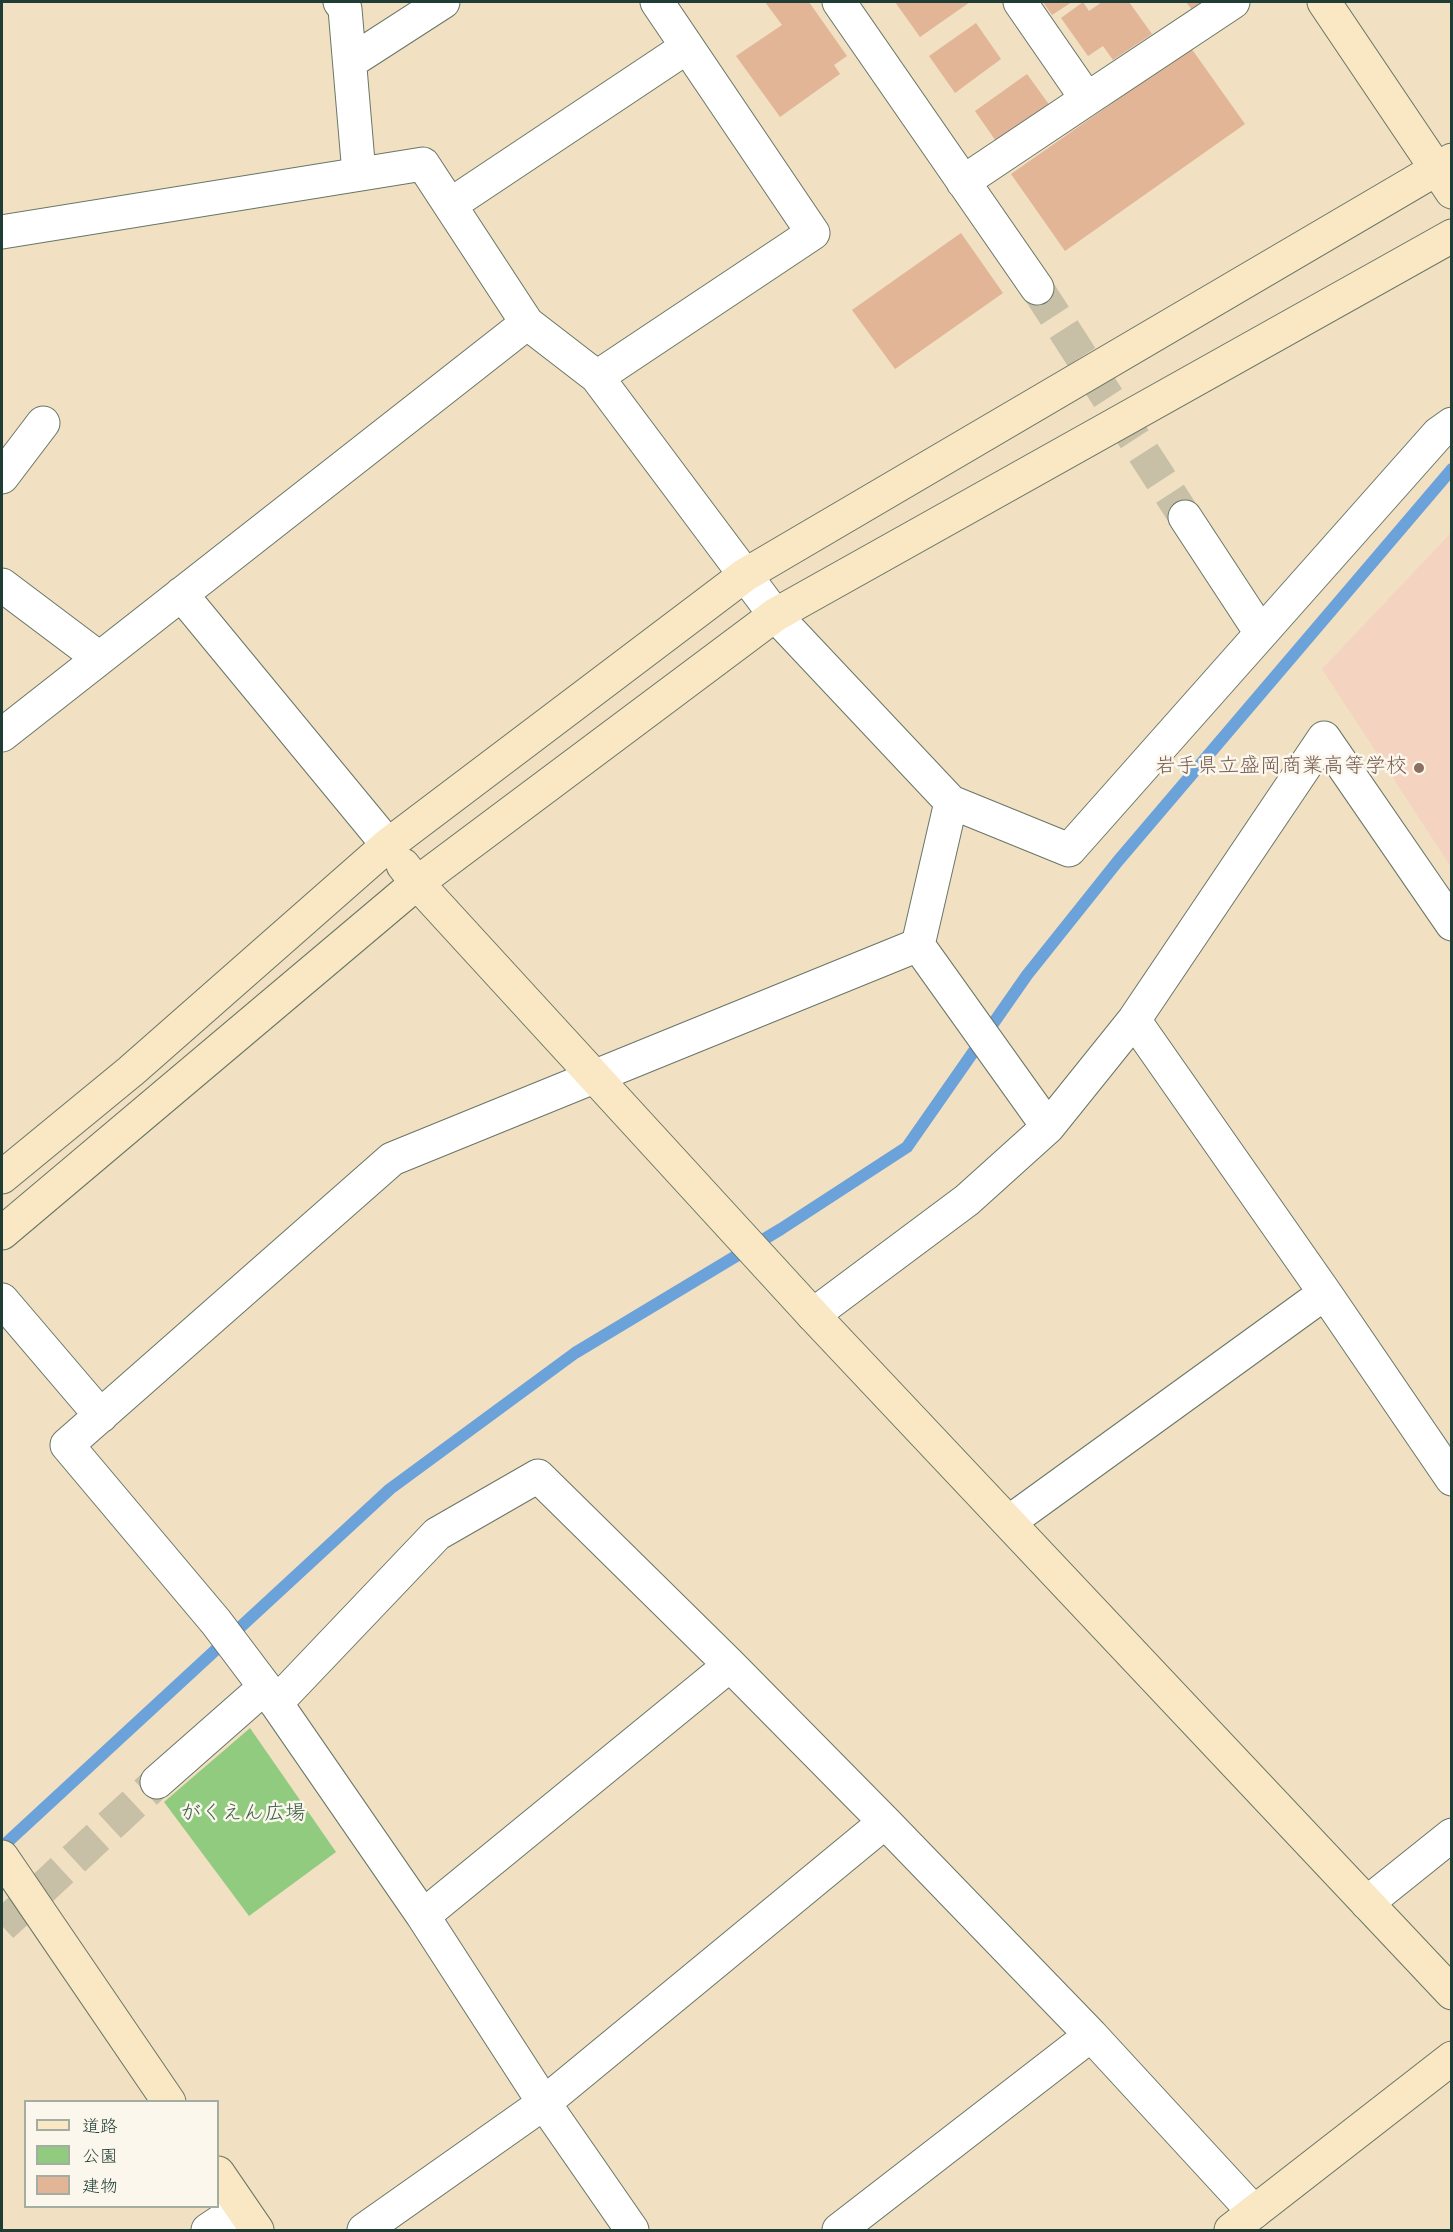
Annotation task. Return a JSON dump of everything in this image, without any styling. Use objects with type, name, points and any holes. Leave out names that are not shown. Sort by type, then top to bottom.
[{"type":"street","points":[[340,2],[345,9],[359,174]]},
{"type":"street","points":[[350,62],[443,2]]},
{"type":"street","points":[[597,377],[813,233],[657,2]]},
{"type":"street","points":[[839,2],[1037,288]]},
{"type":"street","points":[[1020,2],[1087,99]]},
{"type":"street","points":[[963,182],[1233,2]]},
{"type":"street","points":[[2,1177],[131,1071],[388,845],[745,575],[1446,174],[1324,2]]},
{"type":"street","points":[[450,205],[687,47]]},
{"type":"street","points":[[2,232],[423,164],[527,323],[597,377],[775,615],[951,802],[1069,850],[1438,434],[1452,424]]},
{"type":"street","points":[[2,1233],[417,883],[775,615],[1452,236]]},
{"type":"street","points":[[2,735],[527,323]]},
{"type":"street","points":[[2,477],[43,423]]},
{"type":"street","points":[[1185,517],[1261,633]]},
{"type":"street","points":[[2,585],[99,658]]},
{"type":"street","points":[[181,594],[417,883],[813,1315],[1452,1993]]},
{"type":"street","points":[[813,1315],[967,1200],[1048,1127],[1134,1020],[1324,738],[1452,924]]},
{"type":"street","points":[[951,802],[918,945],[1048,1127]]},
{"type":"street","points":[[632,2230],[543,2103],[423,1916],[263,1684],[216,1622],[67,1445],[392,1159],[918,945]]},
{"type":"street","points":[[1134,1020],[1452,1479]]},
{"type":"street","points":[[1009,1522],[1325,1293]]},
{"type":"street","points":[[2,1300],[100,1416]]},
{"type":"street","points":[[157,1782],[263,1684],[437,1534],[538,1476],[730,1665],[1091,2035],[1243,2221],[1452,2058]]},
{"type":"street","points":[[423,1916],[730,1665]]},
{"type":"street","points":[[364,2230],[543,2103],[885,1822]]},
{"type":"street","points":[[1367,1903],[1452,1835]]},
{"type":"street","points":[[2,1857],[168,2100]]},
{"type":"street","points":[[839,2230],[1091,2035]]},
{"type":"street","points":[[208,2230],[249,2219],[219,2174]]},
{"type":"shaded area","name":"岩手県立盛岡商業高等学校","points":[[1451,533],[1451,867],[1322,669]]},
{"type":"green space","name":"がくえん広場","points":[[250,1728],[336,1852],[249,1916],[164,1802]]},
{"type":"building","points":[[765,2],[809,2],[847,56],[834,65],[840,74],[780,117],[736,56],[782,25]]},
{"type":"building","points":[[895,2],[970,2],[920,37]]},
{"type":"building","points":[[1043,2],[1072,2],[1052,15]]},
{"type":"building","points":[[1083,2],[1089,11],[1102,2],[1129,2],[1152,34],[1113,60],[1103,46],[1088,56],[1061,18]]},
{"type":"building","points":[[1186,2],[1207,2],[1193,11]]},
{"type":"building","points":[[976,23],[1001,59],[955,93],[929,56]]},
{"type":"building","points":[[1191,48],[1245,124],[1065,251],[1011,174]]},
{"type":"building","points":[[1027,74],[1053,110],[1000,147],[975,111]]},
{"type":"building","points":[[961,233],[1003,293],[895,369],[852,310]]},
{"type":"waterway","points":[[2,1847],[390,1489],[575,1353],[781,1229],[907,1147],[1027,975],[1118,861],[1452,469]]},
{"type":"tunnel","points":[[1037,288],[1185,517]]},
{"type":"tunnel","points":[[2,1926],[157,1782]]},
{"type":"place","name":"岩手県立盛岡商業高等学校","points":[[1419,768]]}]
